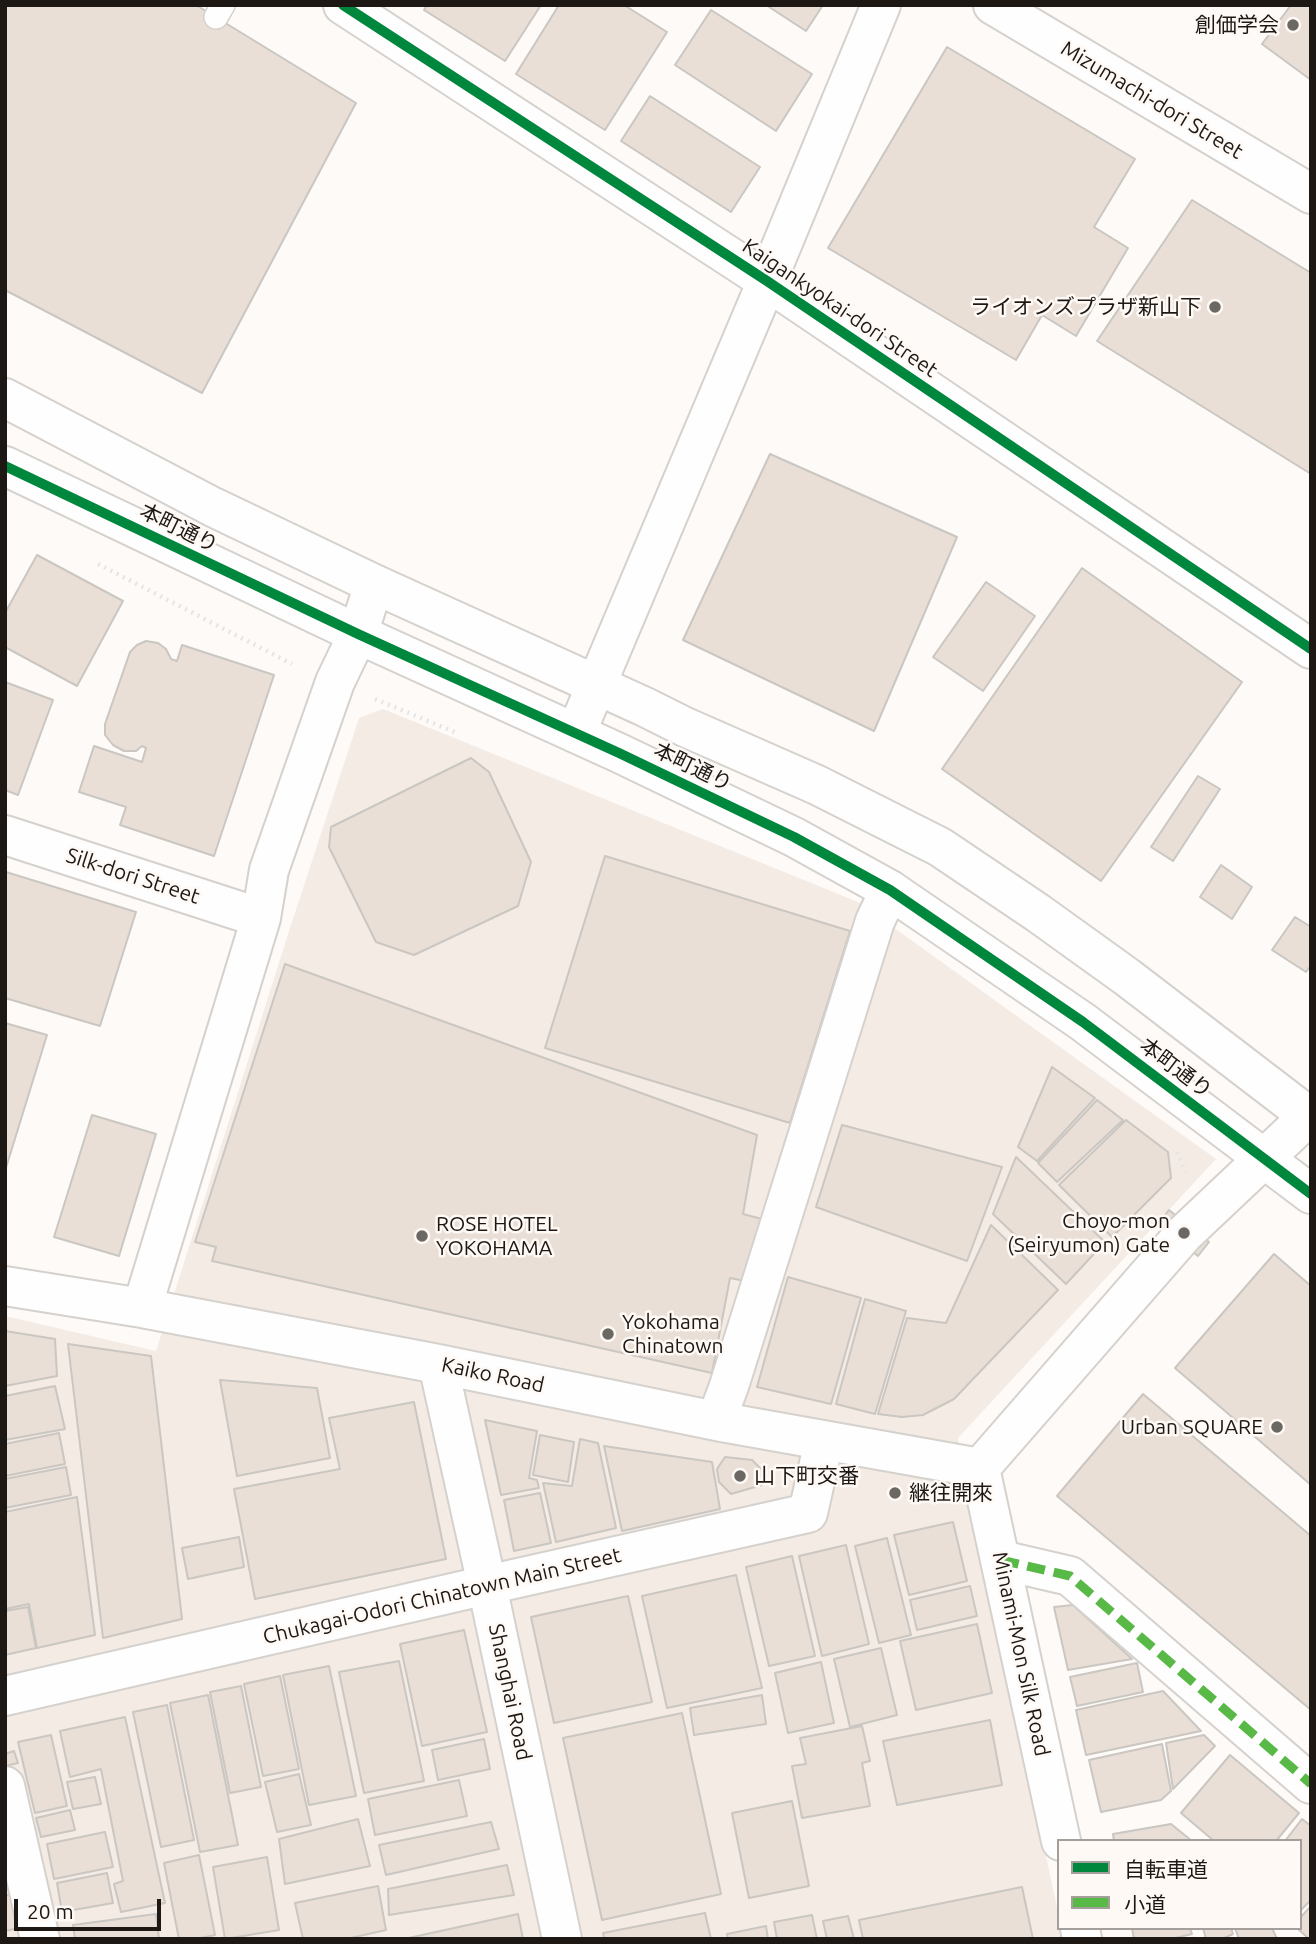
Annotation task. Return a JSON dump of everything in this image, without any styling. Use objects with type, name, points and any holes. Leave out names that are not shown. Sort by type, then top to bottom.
[{"type":"street","name":"Kaigankyokai-dori Street","points":[[343,5],[767,281],[1311,649]]},
{"type":"street","points":[[576,733],[881,5]]},
{"type":"street","name":"Mizumachi-dori Street","points":[[993,5],[1311,194]]},
{"type":"street","name":"本町通り","points":[[5,398],[213,507],[685,727],[817,785],[940,847],[1127,977],[1310,1116]]},
{"type":"street","name":"本町通り","points":[[5,466],[794,837],[890,890],[1083,1022],[1311,1194]]},
{"type":"street","points":[[142,1308],[261,918],[269,870],[335,682],[358,634],[374,583]]},
{"type":"street","name":"Silk-dori Street","points":[[5,835],[261,918]]},
{"type":"street","points":[[716,1421],[874,921],[890,890]]},
{"type":"street","points":[[980,1468],[1184,1234],[1310,1116]]},
{"type":"street","name":"Kaiko Road","points":[[5,1286],[142,1308],[438,1364],[716,1421],[980,1468]]},
{"type":"street","name":"Shanghai Road","points":[[438,1364],[562,1939]]},
{"type":"street","name":"Chukagai-Odori Chinatown Main Street","points":[[5,1696],[808,1513],[824,1441]]},
{"type":"street","name":"Minami-Mon Silk Road","points":[[980,1468],[1061,1839]]},
{"type":"street","points":[[1001,1560],[1070,1577],[1311,1784]]},
{"type":"street","points":[[5,1786],[40,1939]]},
{"type":"path","points":[[98,564],[299,668],[459,733]]},
{"type":"path","points":[[1168,1145],[1179,1153],[1184,1170],[1222,1198]]},
{"type":"shaded area","name":"Yokohama Chinatown","points":[[383,709],[858,902],[1216,1159],[958,1438],[1057,1908],[1057,1930],[1061,1930],[1063,1939],[5,1939],[5,1316],[156,1351],[359,718]]},
{"type":"building","points":[[5,5],[196,5],[356,103],[202,393],[5,290]]},
{"type":"building","points":[[427,5],[541,5],[505,61],[424,10]]},
{"type":"building","points":[[559,5],[624,5],[667,32],[605,130],[516,74]]},
{"type":"building","points":[[766,5],[823,5],[806,31]]},
{"type":"building","name":"創価学会","points":[[1291,5],[1311,5],[1311,80],[1262,44]]},
{"type":"building","points":[[711,10],[812,74],[776,131],[675,65]]},
{"type":"building","points":[[947,47],[1135,159],[1094,227],[1128,248],[1076,336],[1042,315],[1016,360],[828,248]]},
{"type":"building","points":[[650,96],[760,167],[731,212],[621,141]]},
{"type":"building","name":"ライオンズプラザ新山下","points":[[1192,200],[1311,273],[1311,474],[1097,341]]},
{"type":"building","points":[[770,454],[957,537],[874,731],[683,640]]},
{"type":"building","points":[[37,555],[123,601],[77,686],[5,647],[5,613]]},
{"type":"building","points":[[1082,568],[1242,682],[1101,881],[942,769]]},
{"type":"building","points":[[986,582],[1035,616],[983,691],[933,657]]},
{"type":"building","points":[[146,641],[158,643],[166,649],[171,659],[177,661],[182,645],[274,675],[214,856],[120,825],[126,807],[79,792],[94,746],[142,762],[146,748],[142,746],[136,751],[124,751],[113,745],[105,735],[105,724],[130,652]]},
{"type":"building","points":[[5,682],[53,700],[18,795],[5,790]]},
{"type":"building","points":[[471,758],[489,772],[531,862],[518,906],[414,955],[376,942],[329,847],[331,827]]},
{"type":"building","points":[[1198,776],[1220,789],[1173,861],[1151,847]]},
{"type":"building","points":[[605,856],[850,931],[790,1123],[545,1048]]},
{"type":"building","points":[[1221,865],[1252,887],[1232,919],[1200,897]]},
{"type":"building","points":[[6,872],[136,912],[100,1026],[5,998]]},
{"type":"building","points":[[1295,917],[1311,927],[1311,965],[1306,972],[1272,950]]},
{"type":"building","points":[[285,964],[757,1135],[743,1214],[762,1219],[745,1281],[730,1278],[712,1373],[212,1261],[216,1247],[195,1242]]},
{"type":"building","points":[[5,1023],[47,1035],[5,1171]]},
{"type":"building","points":[[1052,1067],[1095,1098],[1037,1161],[1018,1147]]},
{"type":"building","points":[[1097,1100],[1123,1120],[1057,1182],[1038,1163]]},
{"type":"building","points":[[92,1115],[156,1134],[119,1256],[54,1237]]},
{"type":"building","points":[[1126,1120],[1168,1152],[1171,1178],[1112,1237],[1059,1185]]},
{"type":"building","points":[[842,1125],[1002,1167],[967,1261],[816,1207]]},
{"type":"building","points":[[1016,1157],[1105,1242],[1066,1284],[993,1214]]},
{"type":"building","name":"Choyo-mon (Seiryumon) Gate","points":[[1169,1210],[1209,1242],[1198,1256],[1158,1224]]},
{"type":"building","points":[[991,1225],[1058,1290],[954,1399],[923,1415],[902,1417],[878,1414],[907,1318],[946,1323]]},
{"type":"building","name":"Urban SQUARE","points":[[1274,1254],[1311,1286],[1311,1485],[1175,1368]]},
{"type":"building","points":[[788,1277],[861,1298],[831,1404],[757,1387]]},
{"type":"building","points":[[865,1299],[906,1311],[875,1414],[836,1404]]},
{"type":"building","points":[[5,1331],[55,1339],[57,1376],[5,1386]]},
{"type":"building","points":[[68,1344],[151,1356],[182,1619],[103,1638]]},
{"type":"building","points":[[220,1380],[317,1388],[330,1458],[237,1476]]},
{"type":"building","points":[[55,1386],[65,1429],[5,1440],[5,1396]]},
{"type":"building","points":[[1143,1394],[1311,1536],[1311,1710],[1057,1496]]},
{"type":"building","points":[[414,1402],[446,1559],[255,1599],[234,1489],[340,1469],[329,1418]]},
{"type":"building","points":[[485,1420],[537,1431],[529,1478],[537,1480],[539,1488],[501,1495]]},
{"type":"building","points":[[59,1433],[65,1464],[5,1476],[5,1444]]},
{"type":"building","points":[[540,1435],[574,1442],[568,1482],[533,1475]]},
{"type":"building","points":[[580,1439],[598,1443],[616,1528],[556,1542],[543,1483],[572,1486]]},
{"type":"building","points":[[604,1446],[712,1462],[720,1509],[622,1531]]},
{"type":"building","name":"山下町交番","points":[[725,1457],[752,1460],[763,1471],[762,1485],[731,1494],[719,1482],[717,1469]]},
{"type":"building","points":[[66,1467],[71,1495],[5,1508],[5,1479]]},
{"type":"building","points":[[540,1493],[551,1543],[514,1551],[504,1500]]},
{"type":"building","points":[[77,1497],[95,1635],[37,1648],[29,1604],[5,1609],[5,1512]]},
{"type":"building","points":[[953,1522],[967,1581],[909,1595],[894,1535]]},
{"type":"building","points":[[239,1537],[244,1567],[188,1579],[182,1548]]},
{"type":"building","points":[[887,1538],[911,1635],[879,1643],[855,1546]]},
{"type":"building","points":[[846,1545],[869,1644],[822,1656],[799,1556]]},
{"type":"building","points":[[792,1556],[815,1656],[769,1666],[746,1567]]},
{"type":"building","points":[[736,1575],[762,1688],[667,1708],[642,1596]]},
{"type":"building","points":[[970,1586],[977,1616],[917,1630],[910,1600]]},
{"type":"building","points":[[628,1596],[652,1702],[554,1723],[531,1617]]},
{"type":"building","points":[[1073,1605],[1132,1659],[1068,1670],[1054,1607]]},
{"type":"building","points":[[28,1607],[36,1648],[5,1655],[5,1611]]},
{"type":"building","points":[[977,1624],[992,1693],[916,1710],[900,1641]]},
{"type":"building","points":[[464,1630],[487,1732],[422,1746],[400,1644]]},
{"type":"building","points":[[881,1648],[897,1715],[850,1727],[834,1659]]},
{"type":"building","points":[[399,1661],[424,1781],[364,1793],[339,1672]]},
{"type":"building","points":[[821,1662],[834,1723],[788,1733],[775,1673]]},
{"type":"building","points":[[1137,1663],[1143,1692],[1077,1706],[1070,1677]]},
{"type":"building","points":[[329,1666],[356,1796],[309,1805],[283,1675]]},
{"type":"building","points":[[280,1676],[299,1769],[263,1776],[244,1684]]},
{"type":"building","points":[[241,1686],[261,1787],[230,1793],[210,1692]]},
{"type":"building","points":[[1163,1691],[1201,1731],[1086,1755],[1076,1710]]},
{"type":"building","points":[[208,1695],[238,1845],[200,1852],[170,1703]]},
{"type":"building","points":[[762,1695],[766,1724],[694,1735],[690,1708]]},
{"type":"building","points":[[167,1705],[194,1840],[161,1847],[133,1712]]},
{"type":"building","points":[[682,1713],[721,1894],[602,1920],[563,1738]]},
{"type":"building","points":[[125,1717],[165,1903],[121,1912],[114,1884],[123,1881],[101,1769],[70,1777],[60,1731]]},
{"type":"building","points":[[990,1720],[1002,1785],[897,1805],[883,1741]]},
{"type":"building","points":[[862,1726],[870,1761],[862,1763],[870,1806],[802,1818],[792,1766],[806,1764],[800,1738]]},
{"type":"building","points":[[51,1735],[67,1806],[35,1813],[18,1742]]},
{"type":"building","points":[[1204,1735],[1215,1746],[1173,1789],[1166,1743]]},
{"type":"building","points":[[484,1739],[490,1769],[438,1780],[432,1750]]},
{"type":"building","points":[[1162,1744],[1171,1791],[1161,1800],[1101,1812],[1089,1760]]},
{"type":"building","points":[[14,1751],[18,1763],[5,1766],[5,1754]]},
{"type":"building","points":[[1230,1755],[1299,1813],[1278,1839],[1212,1839],[1181,1813]]},
{"type":"building","points":[[299,1774],[311,1825],[277,1832],[265,1782]]},
{"type":"building","points":[[95,1777],[101,1804],[73,1809],[67,1782]]},
{"type":"building","points":[[459,1780],[467,1816],[375,1835],[368,1799]]},
{"type":"building","points":[[792,1801],[809,1886],[749,1898],[732,1813]]},
{"type":"building","points":[[70,1810],[75,1830],[41,1837],[36,1818]]},
{"type":"building","points":[[358,1819],[370,1866],[285,1884],[279,1839]]},
{"type":"building","points":[[1302,1819],[1311,1826],[1311,1900],[1302,1909],[1302,1839],[1287,1839]]},
{"type":"building","points":[[491,1822],[499,1849],[386,1875],[379,1845]]},
{"type":"building","points":[[1171,1824],[1190,1839],[1114,1839],[1113,1834]]},
{"type":"building","points":[[105,1832],[113,1867],[54,1879],[47,1844]]},
{"type":"building","points":[[199,1855],[215,1935],[179,1939],[164,1863]]},
{"type":"building","points":[[267,1857],[279,1930],[225,1939],[213,1867]]},
{"type":"building","points":[[507,1865],[514,1895],[389,1915],[388,1889]]},
{"type":"building","points":[[107,1873],[113,1903],[62,1912],[57,1883]]},
{"type":"building","points":[[378,1886],[386,1930],[346,1939],[303,1939],[295,1903]]},
{"type":"building","points":[[1022,1887],[1033,1939],[863,1939],[859,1920]]},
{"type":"building","points":[[11,1894],[19,1928],[5,1931],[5,1896]]},
{"type":"building","points":[[1311,1906],[1311,1939],[1299,1930],[1302,1930],[1302,1916]]},
{"type":"building","points":[[705,1913],[711,1939],[604,1939],[603,1933]]},
{"type":"building","points":[[156,1914],[159,1939],[75,1939],[73,1925]]},
{"type":"building","points":[[518,1914],[523,1939],[404,1939]]},
{"type":"building","points":[[812,1915],[817,1939],[777,1939],[774,1922]]},
{"type":"building","points":[[848,1916],[854,1939],[827,1939],[823,1921]]},
{"type":"building","points":[[766,1926],[768,1939],[728,1939],[727,1934]]},
{"type":"building","points":[[1132,1930],[1191,1930],[1192,1934],[1171,1939],[1134,1939]]},
{"type":"building","points":[[1204,1930],[1232,1930],[1233,1934],[1222,1939],[1206,1939]]},
{"type":"building","points":[[1236,1930],[1273,1930],[1277,1939],[1239,1939]]},
{"type":"marked path","points":[[1001,1560],[1070,1576],[1311,1784]]},
{"type":"cycle path","points":[[343,5],[767,281],[1311,649]]},
{"type":"cycle path","points":[[5,466],[358,634],[619,753],[794,837],[890,890],[1083,1022],[1311,1194]]},
{"type":"place","name":"創価学会","points":[[1293,25]]},
{"type":"place","name":"ライオンズプラザ新山下","points":[[1215,307]]},
{"type":"place","name":"Choyo-mon (Seiryumon) Gate","points":[[1184,1233]]},
{"type":"place","name":"ROSE HOTEL YOKOHAMA","points":[[422,1236]]},
{"type":"place","name":"Yokohama Chinatown","points":[[608,1334]]},
{"type":"place","name":"Urban SQUARE","points":[[1277,1427]]},
{"type":"place","name":"山下町交番","points":[[740,1476]]},
{"type":"place","name":"継往開來","points":[[895,1493]]}]
